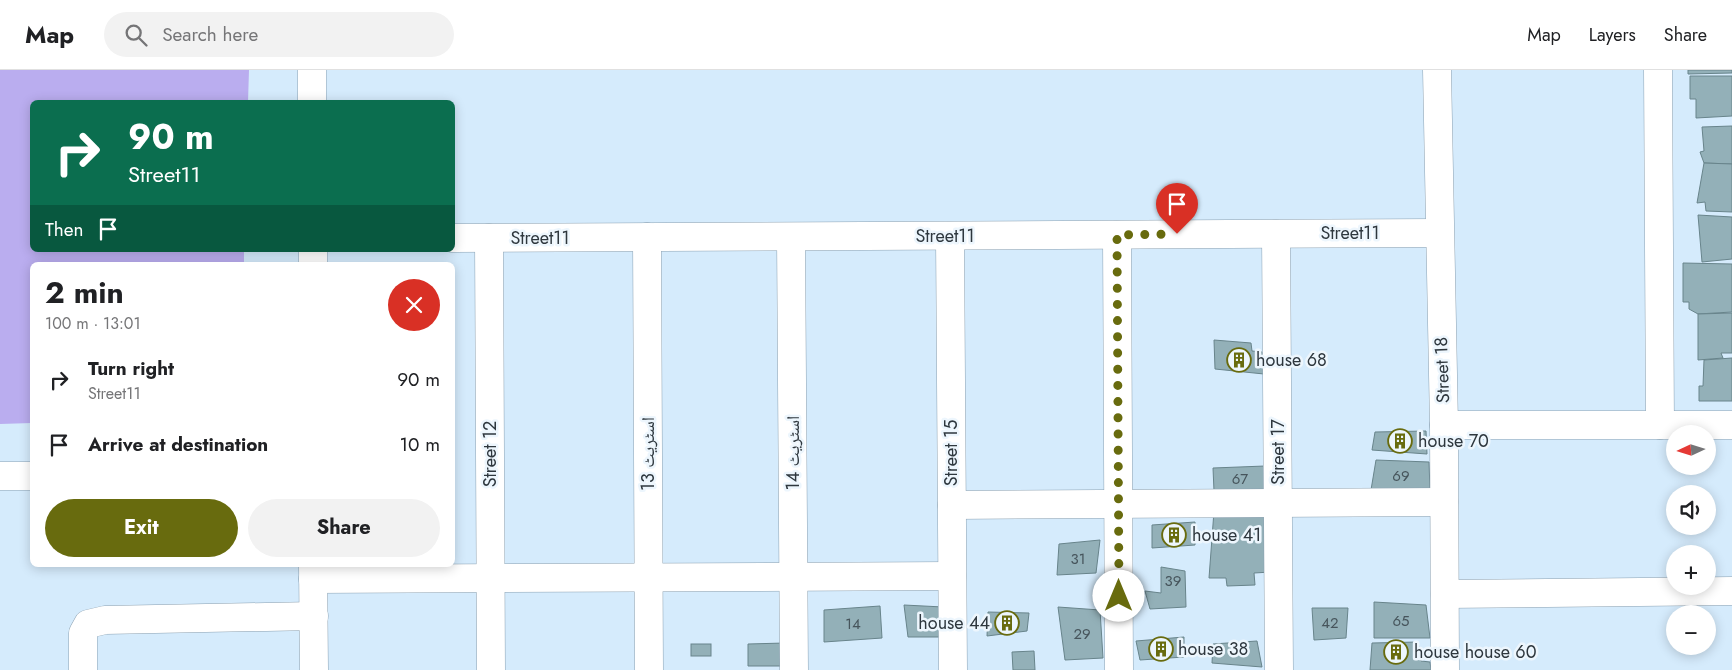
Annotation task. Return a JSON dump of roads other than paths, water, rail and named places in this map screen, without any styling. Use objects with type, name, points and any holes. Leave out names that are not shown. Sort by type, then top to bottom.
[{"type":"street","points":[[312,70],[312,100]]},
{"type":"street","name":"Street 18","points":[[1437,70],[1438,233],[1444,425],[1445,670]]},
{"type":"street","points":[[1658,70],[1660,425]]},
{"type":"street","name":"Street11","points":[[455,238],[1438,233]]},
{"type":"street","name":"Street 17","points":[[1276,234],[1279,670]]},
{"type":"street","points":[[1117,235],[1119,670]]},
{"type":"street","name":"Street 15","points":[[950,236],[953,670]]},
{"type":"street","name":"اسٹریٹ 13","points":[[646,237],[649,670]]},
{"type":"street","name":"اسٹریٹ 14","points":[[792,237],[794,670]]},
{"type":"street","name":"Street 12","points":[[489,238],[491,670]]},
{"type":"street","points":[[1444,425],[1732,424]]},
{"type":"street","points":[[0,476],[30,476]]},
{"type":"street","points":[[952,505],[1444,502]]},
{"type":"street","points":[[314,670],[313,572],[491,579],[952,576]]},
{"type":"street","points":[[1445,594],[1732,591]]},
{"type":"street","points":[[83,670],[83,634],[88,624],[105,620],[314,616]]},
{"type":"place","name":"house 68","points":[[1239,360]]},
{"type":"place","name":"house 70","points":[[1400,441]]},
{"type":"place","name":"house 41","points":[[1174,535]]},
{"type":"place","name":"house 44","points":[[1007,623]]},
{"type":"place","name":"house 38","points":[[1161,649]]},
{"type":"place","name":"house house 60","points":[[1396,652]]}]
